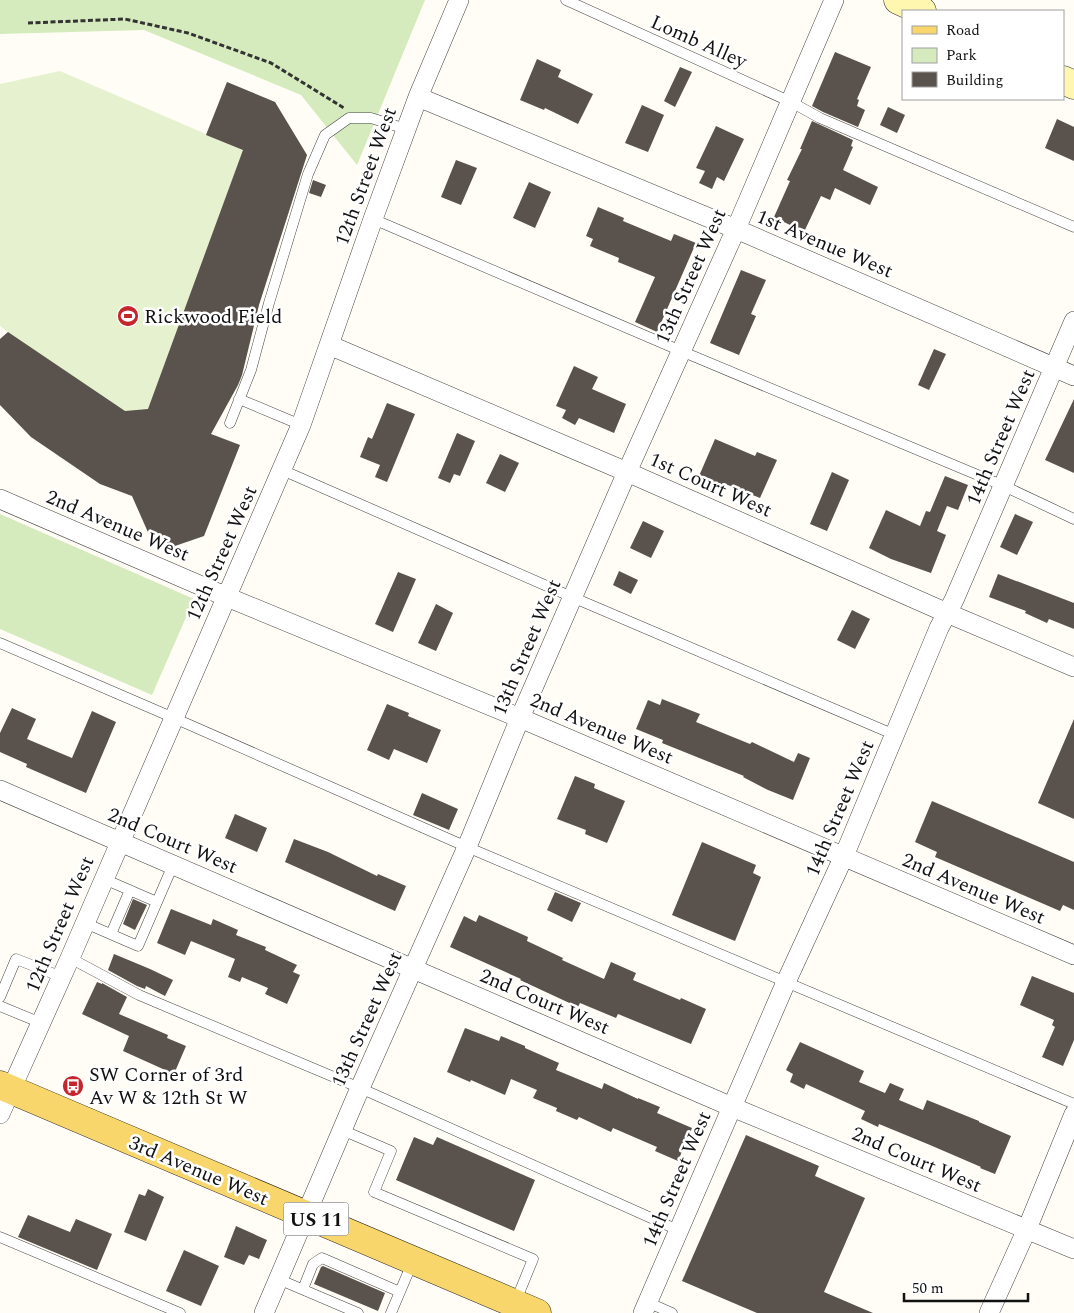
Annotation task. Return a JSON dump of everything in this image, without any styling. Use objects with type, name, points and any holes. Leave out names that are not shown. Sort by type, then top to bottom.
[{"type":"main road","points":[[898,0],[920,10]]},
{"type":"main road","name":"3rd Avenue West","points":[[4,1097],[306,1215],[526,1308]]},
{"type":"street","name":"12th Street West","points":[[4,1097],[62,977],[301,425],[406,129],[459,0]]},
{"type":"street","name":"13th Street West","points":[[264,1313],[412,968],[467,847],[572,597],[736,230],[834,0]]},
{"type":"street","name":"1st Avenue West","points":[[418,97],[736,230],[1074,376]]},
{"type":"street","name":"14th Street West","points":[[645,1308],[786,982],[844,856],[939,628],[1004,486],[1074,321]]},
{"type":"street","name":"1st Court West","points":[[329,345],[627,472],[1074,667]]},
{"type":"street","name":"2nd Avenue West","points":[[0,499],[227,597],[520,718],[1074,955]]},
{"type":"street","name":"2nd Court West","points":[[0,790],[732,1107],[1074,1249]]},
{"type":"street","points":[[989,1313],[1027,1229],[1074,1114]]},
{"type":"lane","name":"Lomb Alley","points":[[566,0],[791,102],[820,118],[1074,227]]},
{"type":"lane","points":[[230,423],[251,370],[271,295],[308,174],[325,135],[348,118],[372,118],[406,129]]},
{"type":"lane","points":[[373,219],[681,351],[1004,486],[1074,519]]},
{"type":"lane","points":[[239,399],[301,425]]},
{"type":"lane","points":[[282,470],[894,735]]},
{"type":"lane","points":[[0,643],[467,847],[1074,1104]]},
{"type":"lane","points":[[85,923],[138,946],[145,920],[157,902],[173,865]]},
{"type":"lane","points":[[104,879],[157,902]]},
{"type":"lane","points":[[111,934],[124,910],[130,890]]},
{"type":"lane","points":[[70,958],[139,995],[360,1088],[678,1230]]},
{"type":"lane","points":[[0,997],[16,959],[62,977]]},
{"type":"lane","points":[[0,1006],[41,1023]]},
{"type":"lane","points":[[342,1130],[391,1151],[374,1192],[533,1259],[526,1308]]},
{"type":"lane","points":[[0,1237],[180,1313]]},
{"type":"lane","points":[[303,1290],[314,1264],[322,1258],[338,1269],[400,1292]]},
{"type":"lane","points":[[391,1313],[414,1261]]},
{"type":"lane","points":[[278,1279],[303,1290],[327,1295],[360,1310]]},
{"type":"lane","points":[[645,1308],[672,1313]]},
{"type":"path","points":[[28,23],[125,19],[188,33],[271,63],[361,119]]},
{"type":"green space","points":[[0,0],[425,0],[357,165],[301,95],[144,30],[0,34]]},
{"type":"green space","name":"Rickwood Field","points":[[60,71],[206,134],[227,82],[275,102],[307,155],[259,305],[241,380],[189,473],[194,485],[215,435],[240,445],[204,536],[172,547],[151,539],[132,496],[100,484],[31,437],[0,405],[0,339],[8,332],[0,326],[0,84]]},
{"type":"green space","points":[[0,514],[194,599],[152,695],[0,629]]},
{"type":"building","points":[[835,52],[871,67],[857,99],[859,100],[857,106],[865,110],[858,127],[812,106]]},
{"type":"building","points":[[537,59],[561,70],[558,77],[593,94],[578,124],[545,108],[544,110],[520,100]]},
{"type":"building","points":[[680,67],[692,72],[675,107],[664,101]]},
{"type":"building","points":[[227,82],[275,102],[307,155],[259,305],[242,375],[211,434],[240,445],[204,536],[172,547],[151,539],[132,496],[100,484],[31,437],[0,405],[0,339],[8,332],[125,411],[148,409],[243,150],[206,135]]},
{"type":"building","points":[[642,105],[664,115],[648,152],[625,143]]},
{"type":"building","points":[[888,107],[905,115],[897,133],[880,125]]},
{"type":"building","points":[[1057,119],[1074,127],[1074,161],[1045,148]]},
{"type":"building","points":[[812,121],[853,140],[851,146],[853,147],[843,170],[878,187],[870,205],[835,188],[830,200],[821,196],[804,232],[774,217],[790,181],[787,180],[802,149],[800,149]]},
{"type":"building","points":[[716,126],[744,139],[724,181],[717,177],[712,189],[699,183],[705,171],[696,168]]},
{"type":"building","points":[[456,160],[477,168],[461,205],[441,197]]},
{"type":"building","points":[[313,180],[326,185],[321,197],[309,193]]},
{"type":"building","points":[[529,182],[551,192],[535,228],[513,218]]},
{"type":"building","points":[[598,207],[624,218],[623,221],[671,241],[674,234],[696,243],[657,332],[635,322],[655,277],[618,262],[619,258],[590,246],[593,239],[586,236]]},
{"type":"building","points":[[741,270],[766,280],[751,314],[756,316],[739,355],[710,343]]},
{"type":"building","points":[[934,349],[946,354],[929,390],[918,385]]},
{"type":"building","points":[[574,366],[598,377],[592,389],[626,404],[614,433],[579,418],[575,425],[562,418],[566,410],[556,406]]},
{"type":"building","points":[[1074,399],[1074,473],[1045,460]]},
{"type":"building","points":[[387,403],[415,414],[387,482],[375,477],[380,465],[360,457],[368,437],[372,439]]},
{"type":"building","points":[[457,433],[475,441],[460,476],[454,474],[450,483],[438,478]]},
{"type":"building","points":[[715,439],[755,456],[757,452],[777,460],[760,498],[723,483],[722,486],[699,476]]},
{"type":"building","points":[[500,454],[519,463],[505,492],[486,483]]},
{"type":"building","points":[[832,472],[849,480],[827,531],[810,524]]},
{"type":"building","points":[[945,476],[968,485],[958,510],[947,506],[937,531],[946,535],[931,573],[891,559],[869,548],[886,510],[920,526],[926,511],[930,512]]},
{"type":"building","points":[[1015,514],[1033,522],[1017,555],[1000,547]]},
{"type":"building","points":[[643,521],[664,531],[651,558],[630,548]]},
{"type":"building","points":[[619,571],[638,580],[631,594],[613,585]]},
{"type":"building","points":[[398,572],[416,579],[393,632],[375,624]]},
{"type":"building","points":[[998,574],[1074,603],[1074,629],[1049,619],[1047,623],[1025,613],[1026,611],[989,597]]},
{"type":"building","points":[[436,604],[453,613],[436,651],[418,643]]},
{"type":"building","points":[[852,610],[870,619],[855,649],[837,640]]},
{"type":"building","points":[[662,699],[700,714],[696,722],[750,744],[752,742],[794,762],[798,753],[810,758],[793,800],[768,790],[744,776],[662,743],[663,740],[636,729],[648,700],[660,705]]},
{"type":"building","points":[[387,704],[409,713],[408,716],[441,730],[427,763],[394,749],[389,760],[367,750]]},
{"type":"building","points":[[12,708],[36,719],[27,739],[72,758],[92,711],[116,722],[86,793],[26,767],[27,764],[0,752],[0,733]]},
{"type":"building","points":[[1074,719],[1074,819],[1038,803]]},
{"type":"building","points":[[575,776],[595,784],[594,788],[625,801],[607,843],[585,834],[586,830],[557,819]]},
{"type":"building","points":[[422,793],[458,809],[449,830],[413,815]]},
{"type":"building","points":[[932,801],[1074,862],[1074,910],[1063,905],[1060,911],[935,857],[937,852],[915,842]]},
{"type":"building","points":[[235,814],[267,828],[257,852],[225,838]]},
{"type":"building","points":[[294,839],[328,852],[377,876],[378,874],[406,886],[395,911],[285,862]]},
{"type":"building","points":[[702,842],[756,865],[753,873],[761,877],[735,941],[672,915]]},
{"type":"building","points":[[555,892],[581,903],[572,922],[547,910]]},
{"type":"building","points":[[133,899],[147,905],[135,930],[123,924]]},
{"type":"building","points":[[171,909],[211,925],[213,919],[238,930],[236,935],[266,947],[265,950],[297,965],[293,972],[300,975],[287,1004],[265,994],[268,988],[242,977],[240,982],[228,977],[235,959],[191,941],[185,955],[157,943]]},
{"type":"building","points":[[479,915],[528,937],[527,941],[563,958],[562,960],[604,979],[611,962],[636,973],[633,980],[706,1009],[691,1044],[618,1014],[616,1018],[580,1003],[578,1007],[450,947],[464,916],[476,922]]},
{"type":"building","points":[[114,954],[173,980],[165,996],[146,986],[145,989],[137,986],[108,970]]},
{"type":"building","points":[[1032,976],[1074,993],[1074,1040],[1063,1066],[1042,1057],[1055,1027],[1052,1025],[1054,1020],[1020,1005]]},
{"type":"building","points":[[97,982],[127,997],[119,1014],[168,1035],[167,1038],[186,1046],[174,1074],[123,1051],[129,1036],[82,1014]]},
{"type":"building","points":[[465,1028],[499,1041],[501,1036],[559,1063],[556,1070],[602,1089],[604,1083],[660,1107],[657,1113],[692,1128],[678,1161],[655,1151],[657,1147],[613,1128],[611,1132],[579,1117],[577,1120],[556,1111],[557,1108],[533,1098],[537,1090],[511,1079],[505,1095],[447,1072]]},
{"type":"building","points":[[800,1042],[864,1071],[859,1082],[885,1093],[890,1083],[904,1089],[899,1100],[923,1110],[927,1100],[1011,1136],[995,1174],[879,1124],[878,1127],[861,1119],[865,1111],[806,1084],[804,1089],[790,1082],[793,1074],[786,1070]]},
{"type":"building","points":[[746,1135],[819,1166],[815,1176],[865,1198],[824,1292],[873,1313],[757,1313],[682,1281]]},
{"type":"building","points":[[414,1137],[433,1145],[437,1137],[535,1180],[514,1231],[396,1180]]},
{"type":"building","points":[[148,1189],[164,1197],[146,1241],[124,1232],[139,1194],[145,1196]]},
{"type":"building","points":[[28,1215],[70,1232],[76,1219],[112,1234],[97,1270],[18,1237]]},
{"type":"building","points":[[236,1226],[267,1240],[259,1259],[249,1255],[244,1265],[224,1257]]},
{"type":"building","points":[[184,1250],[219,1266],[201,1306],[166,1291]]},
{"type":"building","points":[[323,1266],[385,1293],[378,1311],[314,1284]]},
{"type":"place","name":"Rickwood Field","points":[[128,316]]},
{"type":"place","name":"SW Corner of 3rd Av W & 12th St W","points":[[73,1086]]}]
